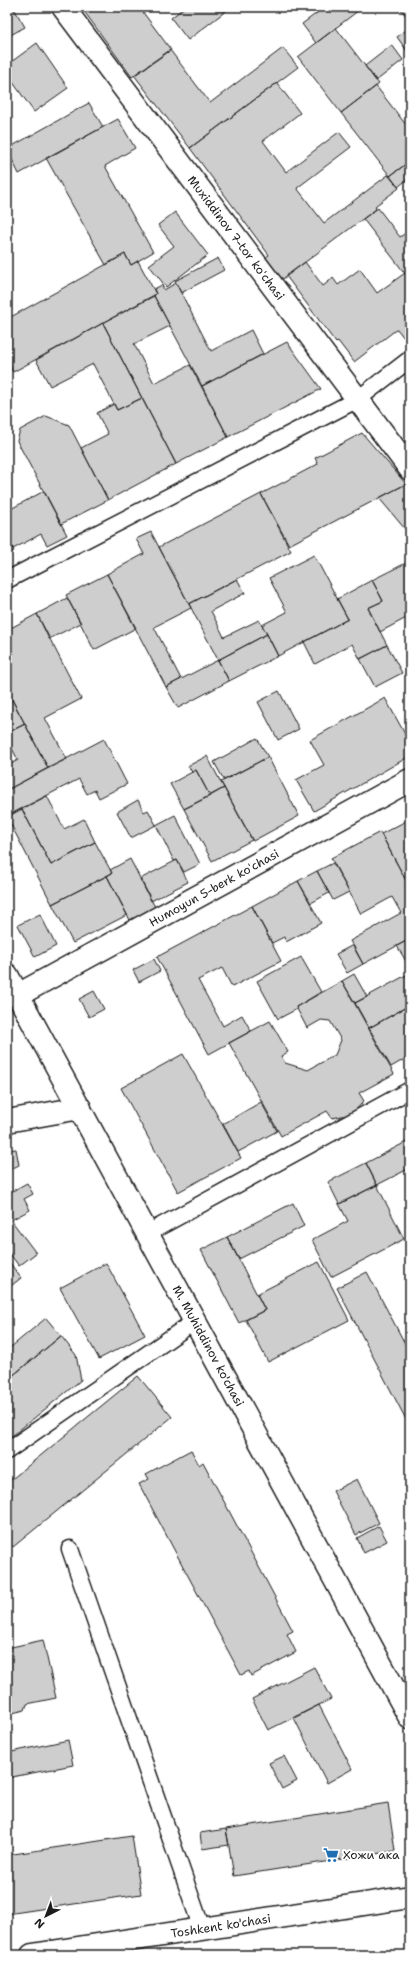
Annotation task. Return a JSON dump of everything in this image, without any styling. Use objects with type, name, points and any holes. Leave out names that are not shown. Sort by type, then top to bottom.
[{"type":"street","name":"Muxiddinov 7-tor koʻchasi","points":[[63,7],[410,469]]},
{"type":"street","name":"Humoyun 5-berk koʻchasi","points":[[18,995],[410,780]]},
{"type":"street","name":"M. Muhiddinov ko'chasi","points":[[7,975],[410,1718]]},
{"type":"street","points":[[7,1121],[80,1108]]},
{"type":"street","name":"Toshkent ko'chasi","points":[[32,1955],[410,1897]]},
{"type":"lane","points":[[7,580],[358,399],[410,359]]},
{"type":"lane","points":[[148,1234],[410,1090]]},
{"type":"lane","points":[[7,1451],[195,1321]]},
{"type":"lane","points":[[70,1550],[202,1929]]},
{"type":"building","points":[[7,7],[13,7],[25,27],[7,37]]},
{"type":"building","points":[[81,7],[139,7],[171,50],[132,77]]},
{"type":"building","points":[[185,7],[231,7],[188,40],[171,18]]},
{"type":"building","points":[[325,7],[363,7],[316,43],[302,24]]},
{"type":"building","points":[[399,7],[410,7],[410,21]]},
{"type":"building","points":[[410,27],[410,55],[397,37]]},
{"type":"building","points":[[336,28],[379,84],[341,113],[298,57]]},
{"type":"building","points":[[37,43],[68,88],[34,112],[7,74],[7,65]]},
{"type":"building","points":[[392,45],[403,60],[376,81],[365,66]]},
{"type":"building","points":[[283,48],[298,67],[190,148],[134,75],[170,50],[210,103]]},
{"type":"building","points":[[277,83],[300,113],[263,141],[286,172],[339,132],[351,147],[297,188],[324,223],[388,175],[399,188],[375,206],[376,209],[276,284],[260,262],[269,255],[190,148]]},
{"type":"building","points":[[376,86],[410,130],[410,161],[390,176],[341,113]]},
{"type":"building","points":[[89,103],[103,127],[19,174],[7,149]]},
{"type":"building","points":[[118,119],[135,148],[105,166],[153,252],[131,265],[125,254],[106,265],[46,158]]},
{"type":"building","points":[[410,161],[410,177],[398,187],[390,176]]},
{"type":"building","points":[[378,208],[400,237],[410,230],[410,280],[363,219]]},
{"type":"building","points":[[175,212],[208,255],[166,287],[149,265],[174,246],[158,225]]},
{"type":"building","points":[[125,254],[131,265],[138,261],[156,294],[13,372],[7,360],[7,319]]},
{"type":"building","points":[[218,258],[224,270],[181,293],[175,281]]},
{"type":"building","points":[[305,262],[323,286],[333,278],[338,285],[360,269],[377,293],[405,273],[410,280],[410,341],[408,343],[397,329],[354,362],[338,341],[336,343],[286,276]]},
{"type":"building","points":[[176,283],[211,351],[251,330],[263,354],[202,386],[154,296],[156,294],[154,289],[162,285],[164,290]]},
{"type":"building","points":[[154,296],[170,326],[134,344],[154,383],[190,365],[228,437],[176,464],[103,323]]},
{"type":"building","points":[[103,323],[142,398],[117,410],[93,364],[50,386],[36,360]]},
{"type":"building","points":[[287,342],[321,389],[228,437],[202,386]]},
{"type":"building","points":[[142,398],[176,464],[108,500],[81,448],[108,434],[97,413],[114,404],[117,410]]},
{"type":"building","points":[[46,416],[69,425],[108,500],[61,524],[17,441],[20,430]]},
{"type":"building","points":[[362,433],[406,484],[289,545],[261,494],[318,464],[315,458]]},
{"type":"building","points":[[406,484],[410,490],[410,535],[379,498]]},
{"type":"building","points":[[44,491],[67,535],[47,545],[41,534],[13,549],[7,537],[7,511]]},
{"type":"building","points":[[261,494],[291,551],[189,604],[159,547]]},
{"type":"building","points":[[151,532],[191,608],[154,627],[181,679],[166,687],[107,574],[144,554],[136,539]]},
{"type":"building","points":[[7,537],[14,551],[7,555]]},
{"type":"building","points":[[314,555],[348,619],[278,656],[262,625],[287,612],[269,578]]},
{"type":"building","points":[[410,561],[410,616],[380,632],[368,608],[383,601],[372,580]]},
{"type":"building","points":[[107,574],[136,628],[94,650],[66,595]]},
{"type":"building","points":[[237,579],[245,593],[211,611],[224,637],[259,620],[267,634],[218,660],[189,604]]},
{"type":"building","points":[[372,580],[383,601],[368,608],[387,645],[360,659],[352,644],[315,664],[304,642],[348,619],[337,599]]},
{"type":"building","points":[[67,598],[81,623],[49,639],[37,614]]},
{"type":"building","points":[[37,614],[81,699],[45,718],[67,759],[48,768],[7,690],[7,630]]},
{"type":"building","points":[[267,634],[278,656],[229,681],[218,660]]},
{"type":"building","points":[[387,645],[402,673],[375,687],[360,659]]},
{"type":"building","points":[[218,660],[229,681],[178,708],[166,687]]},
{"type":"building","points":[[7,690],[25,724],[7,733]]},
{"type":"building","points":[[279,691],[299,729],[278,740],[258,702]]},
{"type":"building","points":[[385,698],[410,743],[410,756],[314,811],[296,780],[324,765],[310,740]]},
{"type":"building","points":[[25,724],[48,768],[7,790],[7,766],[18,760],[7,739],[7,733]]},
{"type":"building","points":[[257,738],[268,757],[224,780],[214,762]]},
{"type":"building","points":[[104,739],[127,784],[99,798],[95,790],[87,794],[79,779],[7,816],[7,790]]},
{"type":"building","points":[[207,756],[224,788],[210,796],[196,770],[192,772],[188,766]]},
{"type":"building","points":[[268,757],[299,816],[253,841],[221,782]]},
{"type":"building","points":[[196,770],[210,796],[184,809],[170,784]]},
{"type":"building","points":[[224,788],[252,840],[212,861],[184,809]]},
{"type":"building","points":[[47,796],[64,829],[84,819],[95,842],[51,865],[22,809]]},
{"type":"building","points":[[138,800],[144,812],[148,810],[156,825],[131,838],[117,812]]},
{"type":"building","points":[[22,809],[51,865],[95,842],[112,873],[52,904],[7,817]]},
{"type":"building","points":[[175,815],[200,864],[184,872],[177,860],[174,861],[156,825]]},
{"type":"building","points":[[410,819],[410,883],[408,884],[381,834]]},
{"type":"building","points":[[380,832],[410,888],[410,939],[363,964],[350,941],[401,913],[392,897],[361,914],[331,858]]},
{"type":"building","points":[[130,859],[156,909],[131,922],[107,876],[112,873],[110,870]]},
{"type":"building","points":[[177,860],[188,882],[151,901],[140,879]]},
{"type":"building","points":[[333,863],[349,892],[333,900],[317,871]]},
{"type":"building","points":[[317,871],[329,893],[311,903],[298,881]]},
{"type":"building","points":[[107,876],[127,915],[73,943],[52,904]]},
{"type":"building","points":[[298,881],[321,923],[286,942],[284,937],[272,943],[252,906]]},
{"type":"building","points":[[252,906],[281,961],[232,987],[222,968],[198,980],[223,1026],[242,1015],[251,1031],[209,1054],[157,957]]},
{"type":"building","points":[[40,914],[56,946],[35,957],[18,925]]},
{"type":"building","points":[[408,940],[410,942],[410,968],[397,946]]},
{"type":"building","points":[[353,945],[363,964],[347,973],[336,954]]},
{"type":"building","points":[[301,957],[321,992],[296,1007],[297,1009],[278,1019],[257,981]]},
{"type":"building","points":[[154,959],[160,971],[139,982],[133,970]]},
{"type":"building","points":[[410,973],[410,1005],[369,1028],[355,1003]]},
{"type":"building","points":[[354,974],[367,997],[355,1003],[342,981]]},
{"type":"building","points":[[342,981],[394,1074],[359,1093],[364,1101],[352,1114],[332,1118],[327,1111],[281,1136],[229,1043],[270,1021],[288,1052],[281,1056],[285,1063],[308,1070],[335,1055],[341,1040],[330,1021],[321,1020],[307,1028],[296,1007]]},
{"type":"building","points":[[94,991],[104,1009],[89,1017],[79,999]]},
{"type":"building","points":[[410,1005],[410,1056],[391,1067],[369,1028]]},
{"type":"building","points":[[183,1054],[241,1158],[178,1192],[121,1088]]},
{"type":"building","points":[[261,1102],[277,1131],[238,1152],[223,1124]]},
{"type":"building","points":[[410,1140],[410,1168],[377,1185],[366,1163]]},
{"type":"building","points":[[16,1149],[19,1165],[7,1171],[7,1150]]},
{"type":"building","points":[[366,1163],[377,1185],[339,1204],[328,1182]]},
{"type":"building","points":[[27,1183],[33,1194],[24,1199],[30,1210],[11,1220],[36,1253],[19,1266],[7,1250],[7,1194]]},
{"type":"building","points":[[377,1185],[404,1239],[331,1277],[312,1240],[348,1221],[339,1204]]},
{"type":"building","points":[[293,1203],[304,1226],[239,1259],[227,1237]]},
{"type":"building","points":[[227,1237],[265,1310],[239,1323],[201,1250]]},
{"type":"building","points":[[7,1259],[21,1278],[7,1289]]},
{"type":"building","points":[[319,1262],[349,1320],[268,1362],[246,1320],[265,1310],[257,1294]]},
{"type":"building","points":[[106,1263],[145,1335],[99,1359],[60,1288]]},
{"type":"building","points":[[367,1272],[410,1353],[410,1427],[337,1288]]},
{"type":"building","points":[[46,1318],[61,1336],[11,1377],[7,1372],[7,1341],[11,1347]]},
{"type":"building","points":[[61,1336],[76,1355],[81,1380],[7,1440],[7,1372],[11,1377]]},
{"type":"building","points":[[138,1376],[172,1417],[13,1547],[7,1540],[7,1483]]},
{"type":"building","points":[[191,1450],[199,1465],[203,1462],[293,1631],[287,1634],[296,1652],[251,1676],[249,1671],[241,1675],[139,1484],[149,1479],[146,1474]]},
{"type":"building","points":[[357,1479],[379,1523],[356,1535],[333,1491]]},
{"type":"building","points":[[379,1526],[387,1541],[364,1553],[357,1538]]},
{"type":"building","points":[[43,1640],[56,1698],[27,1704],[25,1710],[8,1714],[7,1648]]},
{"type":"building","points":[[314,1667],[331,1699],[268,1730],[252,1699]]},
{"type":"building","points":[[319,1705],[352,1769],[327,1783],[294,1718]]},
{"type":"building","points":[[68,1740],[73,1765],[7,1778],[7,1753]]},
{"type":"building","points":[[284,1756],[297,1781],[282,1789],[269,1763]]},
{"type":"building","points":[[388,1803],[395,1851],[234,1876],[226,1829]]},
{"type":"building","points":[[226,1829],[229,1845],[202,1849],[200,1833]]},
{"type":"building","points":[[132,1836],[141,1894],[7,1914],[7,1855]]},
{"type":"place","name":"Хожи ака","points":[[331,1855]]}]
